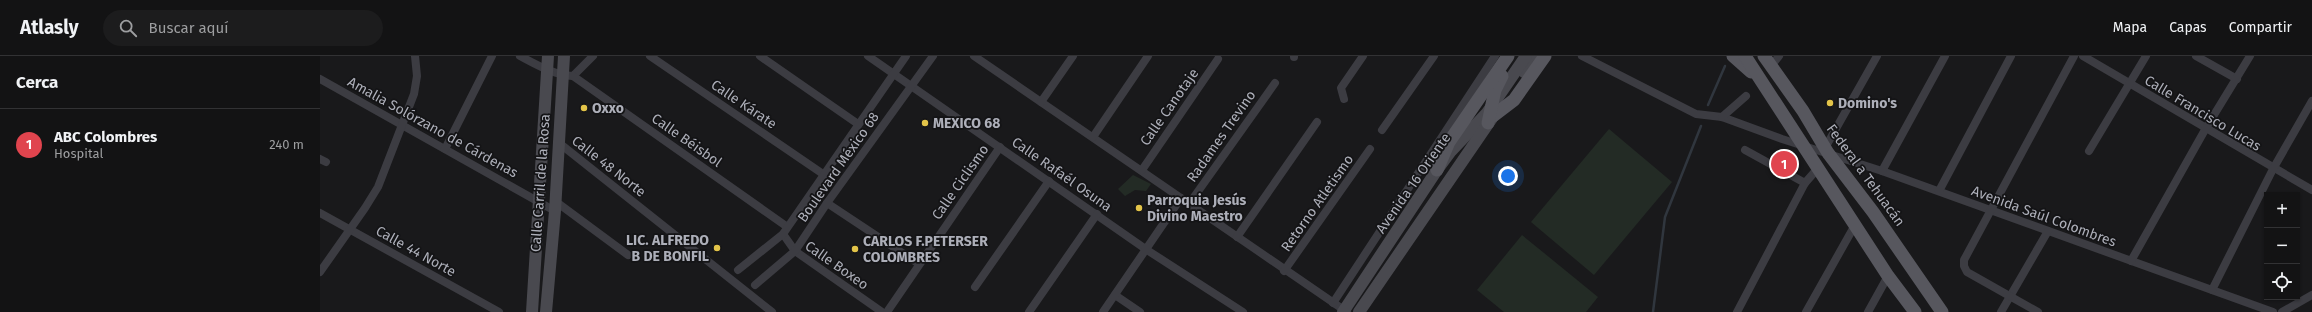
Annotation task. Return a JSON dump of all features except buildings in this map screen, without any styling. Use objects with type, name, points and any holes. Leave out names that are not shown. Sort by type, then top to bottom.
[{"type":"main road","name":"Calle Carril de la Rosa","points":[[532,312],[548,56]]},
{"type":"main road","name":"Calle Carril de la Rosa","points":[[546,312],[559,143],[568,76],[564,56]]},
{"type":"main road","points":[[1437,170],[1449,142],[1508,56]]},
{"type":"main road","points":[[1491,115],[1499,80],[1516,56]]},
{"type":"main road","name":"Avenida 16 Oriente","points":[[1359,312],[1491,115],[1526,56]]},
{"type":"main road","name":"Avenida 16 Oriente","points":[[1344,311],[1451,151],[1475,127],[1491,115],[1536,56]]},
{"type":"main road","points":[[1491,115],[1514,100],[1545,56]]},
{"type":"main road","points":[[1733,56],[1755,73],[1777,85],[1802,111]]},
{"type":"main road","points":[[1741,56],[1755,73]]},
{"type":"main road","points":[[1745,56],[1819,167],[1888,276],[1915,312]]},
{"type":"main road","name":"Federal a Tehuacán","points":[[1771,59],[1827,150],[1942,312]]},
{"type":"main road","points":[[1819,167],[1827,165],[1844,172]]},
{"type":"street","points":[[320,272],[349,228],[365,208],[378,186],[414,94],[417,76],[414,56]]},
{"type":"street","points":[[445,149],[492,56]]},
{"type":"street","points":[[520,56],[547,70],[568,76],[593,56]]},
{"type":"street","name":"Calle Kárate","points":[[650,56],[823,174]]},
{"type":"street","points":[[760,56],[858,124]]},
{"type":"street","name":"Calle Rafaél Osuna","points":[[868,56],[1147,250],[1243,312]]},
{"type":"street","name":"Boulevard México 68","points":[[738,270],[784,230],[906,56]]},
{"type":"street","name":"Boulevard México 68","points":[[755,285],[795,251],[827,203],[933,56]]},
{"type":"street","points":[[974,56],[1093,136],[1284,271],[1344,311]]},
{"type":"street","points":[[1041,102],[1073,56]]},
{"type":"street","points":[[1093,136],[1148,56]]},
{"type":"street","points":[[1344,99],[1341,88],[1363,56]]},
{"type":"street","points":[[1382,130],[1434,56]]},
{"type":"street","points":[[1333,303],[1495,56]]},
{"type":"street","name":"Avenida Saúl Colombres","points":[[1582,56],[1696,114],[1722,117],[1805,147],[1827,150],[2273,312]]},
{"type":"street","points":[[1827,150],[1877,56]]},
{"type":"street","points":[[1882,171],[1945,56]]},
{"type":"street","points":[[1939,191],[2011,56]]},
{"type":"street","points":[[2038,312],[1967,272],[1964,266],[1964,260],[2074,56]]},
{"type":"street","name":"Calle Francisco Lucas","points":[[2083,56],[2273,169],[2312,190]]},
{"type":"street","points":[[2089,151],[2146,56]]},
{"type":"street","points":[[2196,56],[2237,79]]},
{"type":"street","points":[[2131,261],[2206,128],[2250,56]]},
{"type":"street","name":"Calle Canotaje","points":[[1142,170],[1218,59]]},
{"type":"street","name":"Calle Béisbol","points":[[568,76],[784,230]]},
{"type":"street","name":"Amalia Solórzano de Cárdenas","points":[[320,79],[538,200],[555,206],[628,255]]},
{"type":"street","name":"Radames Trevino","points":[[1189,204],[1275,83]]},
{"type":"street","points":[[1722,117],[1746,96]]},
{"type":"street","points":[[2212,290],[2273,169],[2309,115],[2312,101]]},
{"type":"street","points":[[1237,237],[1317,122]]},
{"type":"street","name":"Calle 48 Norte","points":[[559,143],[772,312]]},
{"type":"street","name":"Calle Ciclismo","points":[[887,312],[1000,147]]},
{"type":"street","name":"Retorno Atletismo","points":[[1284,271],[1370,149]]},
{"type":"street","points":[[1745,150],[1805,183]]},
{"type":"street","points":[[1740,311],[1805,183],[1819,167]]},
{"type":"street","points":[[975,287],[1049,181]]},
{"type":"street","points":[[1103,312],[1147,250],[1181,198]]},
{"type":"street","points":[[827,203],[919,264]]},
{"type":"street","name":"Calle 44 Norte","points":[[320,213],[499,312]]},
{"type":"street","points":[[1029,312],[1097,214]]},
{"type":"street","points":[[1806,312],[1855,225]]},
{"type":"street","name":"Calle Boxeo","points":[[784,230],[795,251],[882,312]]},
{"type":"street","points":[[2001,312],[2048,231]]},
{"type":"street","points":[[1868,312],[1888,276]]},
{"type":"street","points":[[1115,295],[1140,312]]},
{"type":"street","points":[[2282,312],[2312,295]]},
{"type":"shaded area","points":[[1609,129],[1672,182],[1594,275],[1531,222]]},
{"type":"shaded area","points":[[1133,175],[1151,184],[1146,191],[1135,190],[1125,196],[1118,189]]},
{"type":"shaded area","points":[[1522,235],[1598,297],[1586,312],[1504,312],[1477,290]]},
{"type":"waterway","points":[[1708,105],[1725,66]]},
{"type":"waterway","points":[[1653,312],[1665,217],[1701,126]]},
{"type":"place","name":"Domino's","points":[[1830,103]]},
{"type":"place","name":"Oxxo","points":[[584,108]]},
{"type":"place","name":"MEXICO 68","points":[[925,123]]},
{"type":"place","name":"ABC Colombres","points":[[1784,164]]},
{"type":"place","name":"Parroquia Jesús Divino Maestro","points":[[1139,208]]},
{"type":"place","name":"LIC. ALFREDO B DE BONFIL","points":[[717,248]]},
{"type":"place","name":"CARLOS F.PETERSER COLOMBRES","points":[[855,249]]}]
